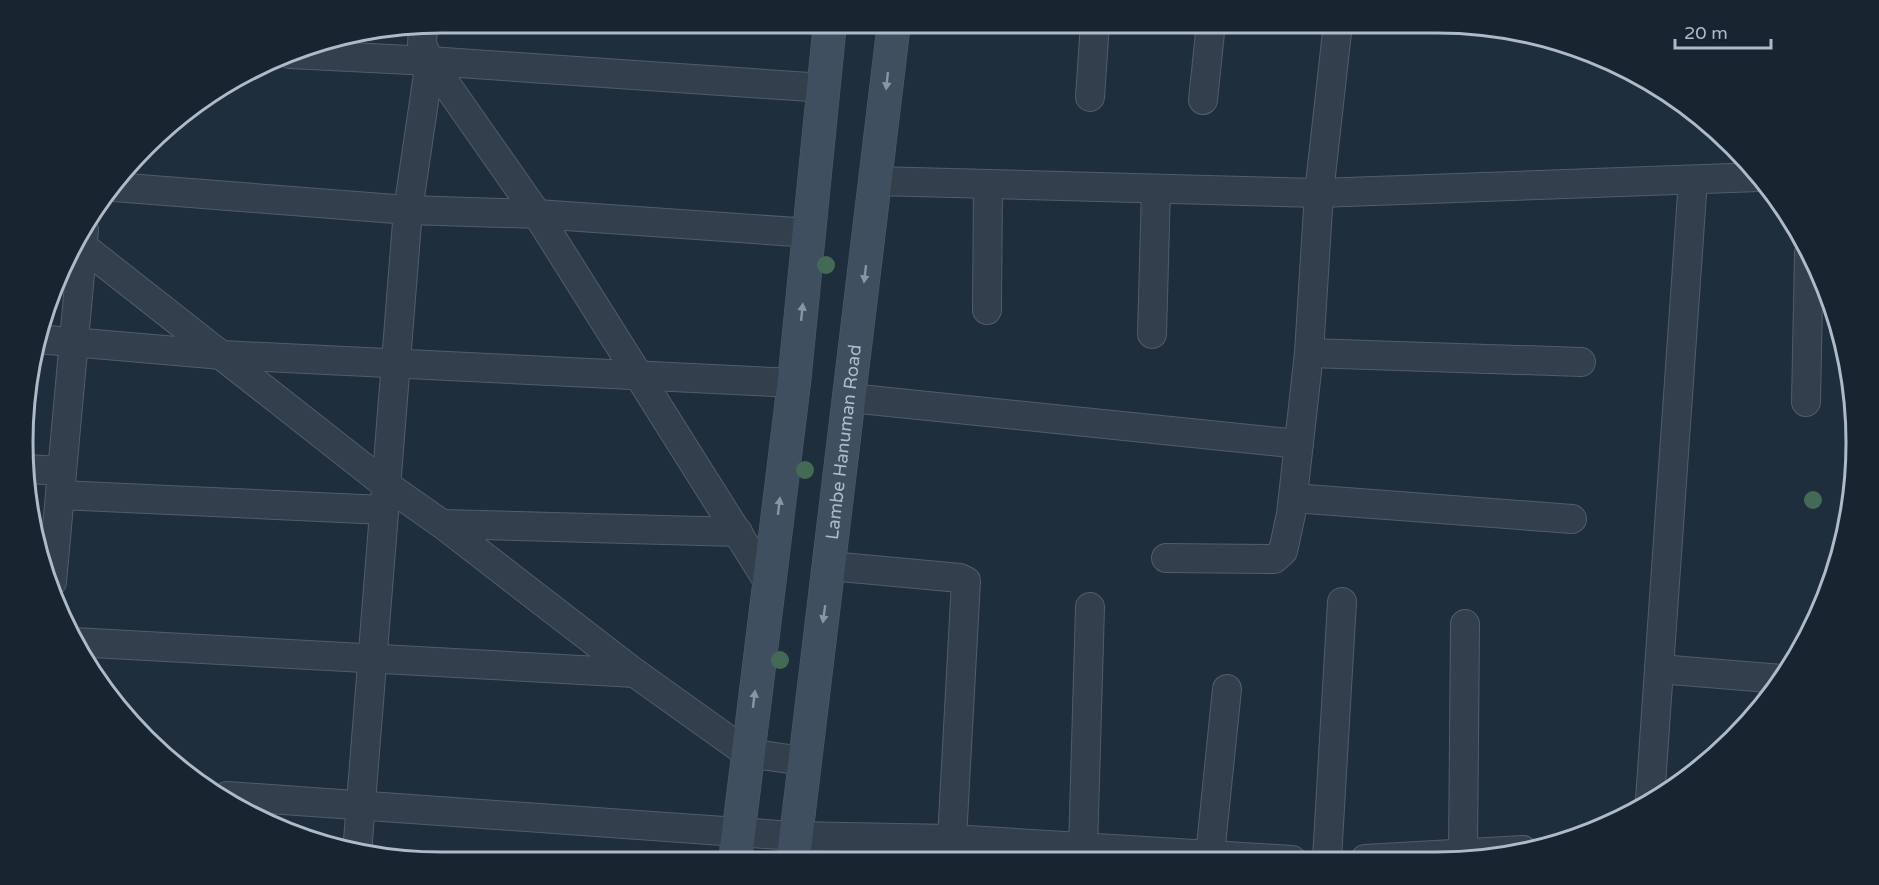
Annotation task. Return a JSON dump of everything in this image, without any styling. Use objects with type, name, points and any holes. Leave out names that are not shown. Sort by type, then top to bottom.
[{"type":"main road","points":[[736,847],[794,383],[830,33]]},
{"type":"main road","name":"Lambe Hanuman Road","points":[[793,848],[830,566],[893,33]]},
{"type":"street","points":[[1090,97],[1094,33]]},
{"type":"street","points":[[1203,100],[1210,33]]},
{"type":"street","points":[[1166,558],[1274,559],[1283,551],[1293,498],[1309,353],[1319,193],[1337,33]]},
{"type":"street","points":[[327,50],[421,40],[824,87]]},
{"type":"street","points":[[358,843],[421,40]]},
{"type":"street","points":[[421,40],[537,214],[769,583]]},
{"type":"street","points":[[876,181],[1319,193],[1748,177]]},
{"type":"street","points":[[1651,791],[1693,180]]},
{"type":"street","points":[[987,310],[988,184]]},
{"type":"street","points":[[122,188],[408,210],[537,214],[810,233]]},
{"type":"street","points":[[1152,334],[1156,189]]},
{"type":"street","points":[[86,241],[222,355],[384,497],[442,524],[635,673],[747,753],[803,761]]},
{"type":"street","points":[[53,568],[80,253]]},
{"type":"street","points":[[1806,402],[1813,282]]},
{"type":"street","points":[[46,340],[222,355],[638,373],[794,383]]},
{"type":"street","points":[[1309,353],[1581,362]]},
{"type":"street","points":[[850,398],[1299,444]]},
{"type":"street","points":[[34,472],[61,483],[384,497]]},
{"type":"street","points":[[1293,498],[1572,519]]},
{"type":"street","points":[[442,524],[738,532]]},
{"type":"street","points":[[830,566],[960,578],[966,581],[952,839]]},
{"type":"street","points":[[1327,852],[1342,602]]},
{"type":"street","points":[[1083,849],[1090,607]]},
{"type":"street","points":[[1463,851],[1465,624]]},
{"type":"street","points":[[86,643],[635,673]]},
{"type":"street","points":[[1659,669],[1771,678]]},
{"type":"street","points":[[1210,852],[1227,689]]},
{"type":"street","points":[[238,797],[361,805],[736,847],[793,848],[952,839],[1146,852]]}]
